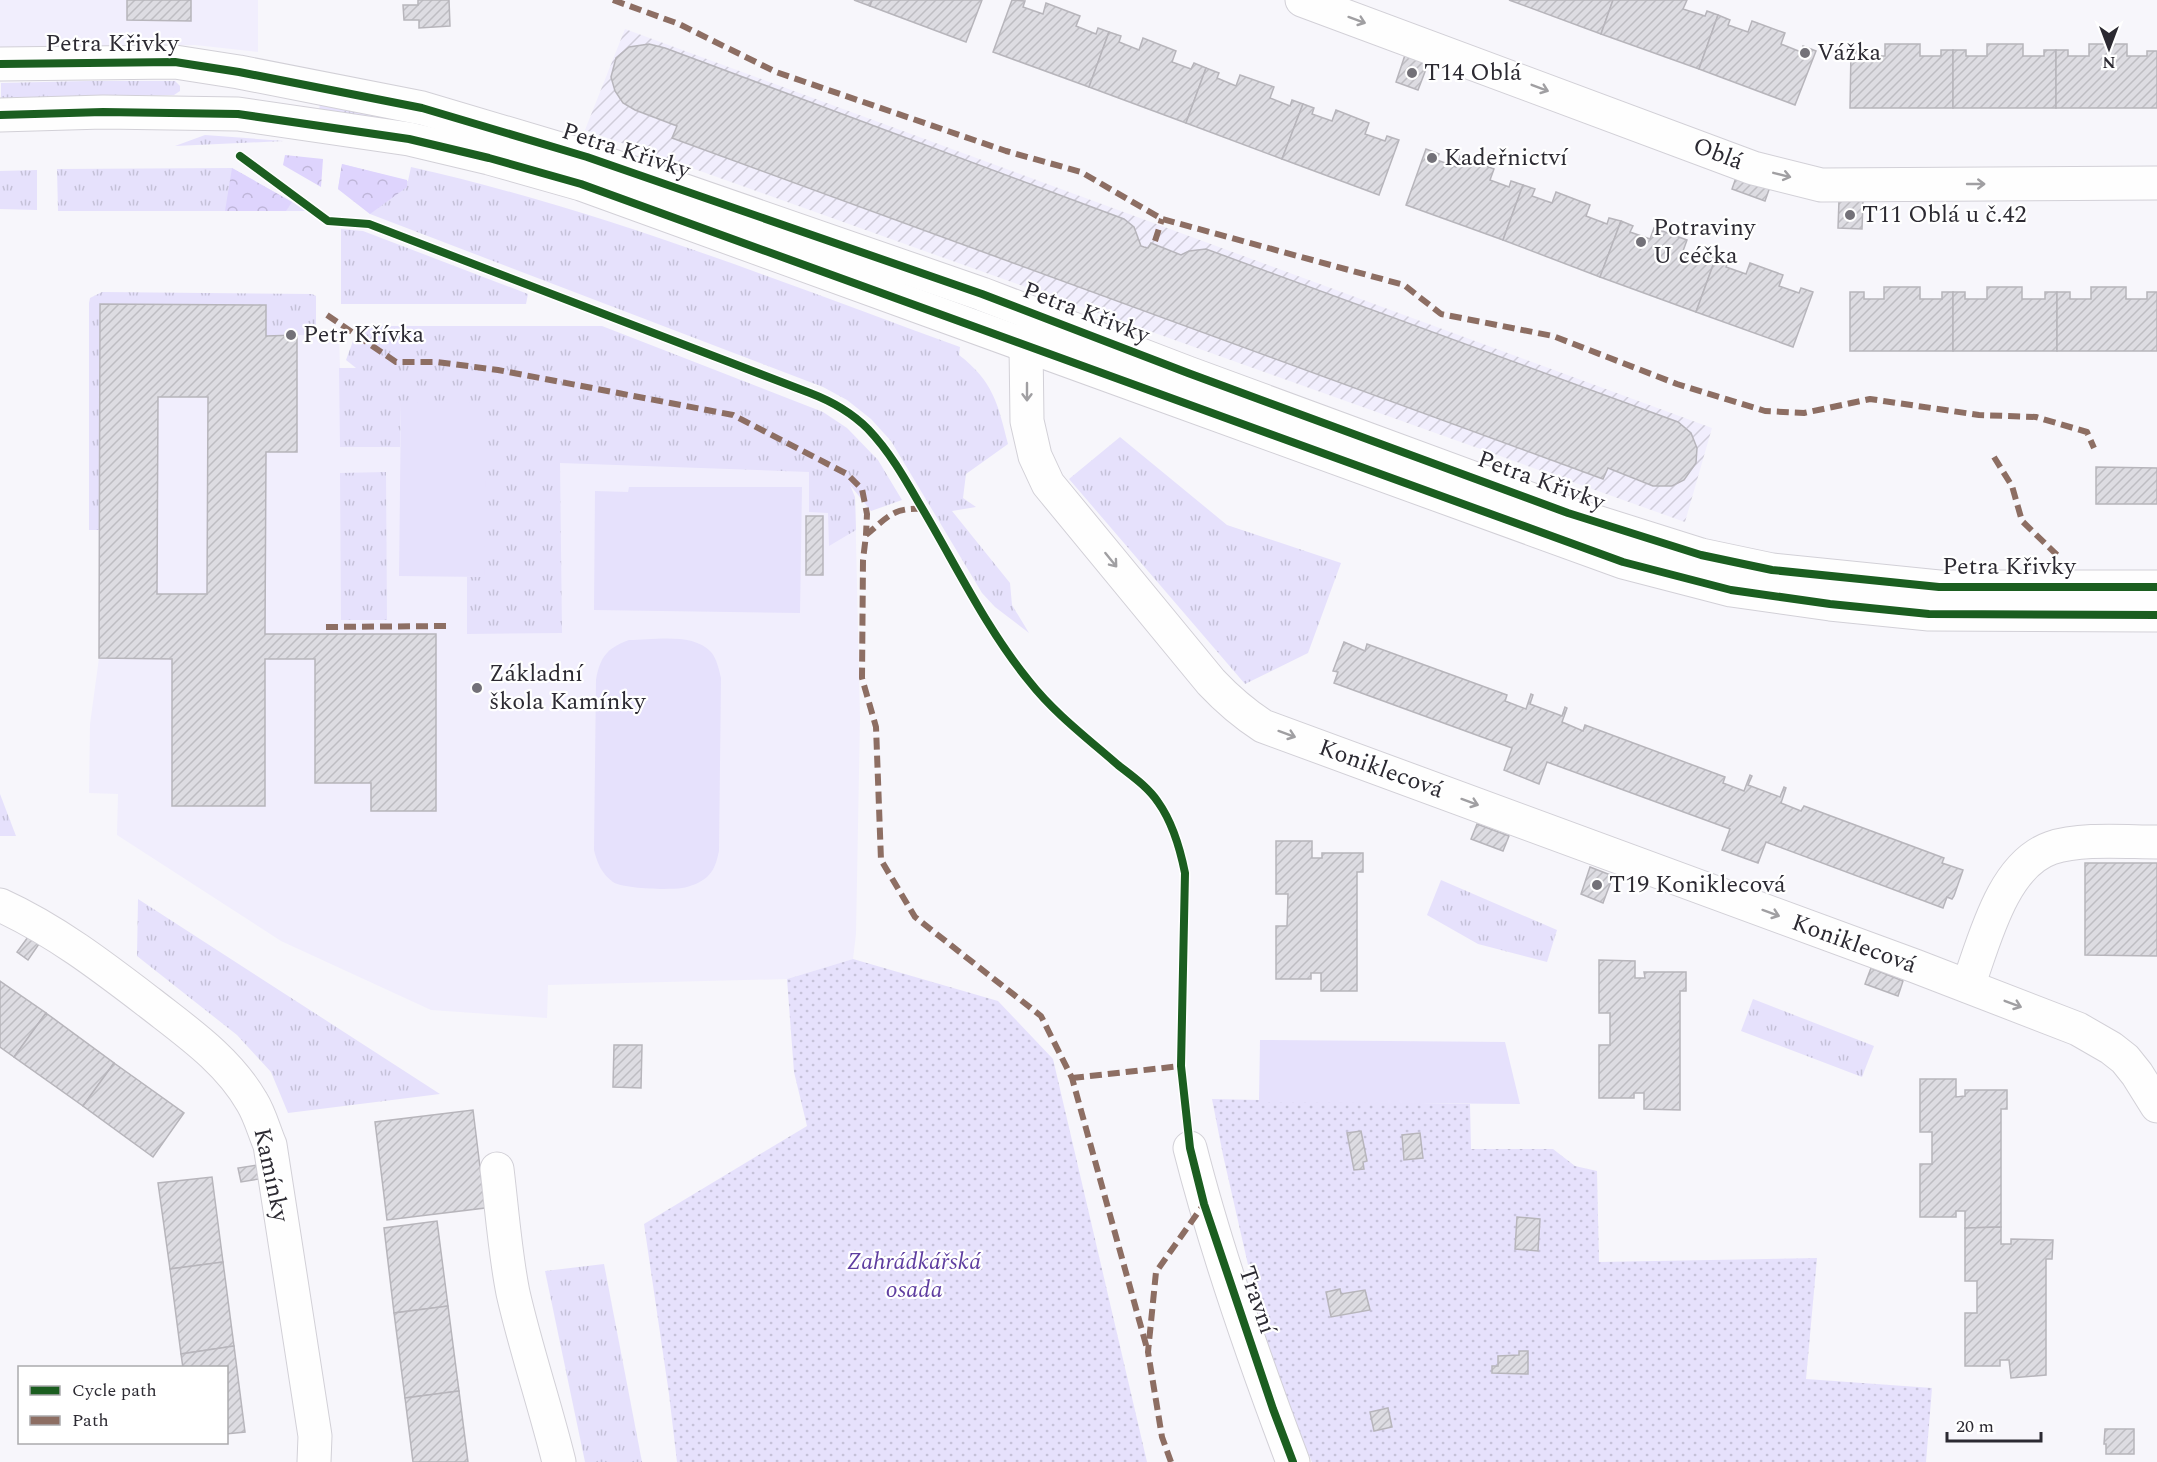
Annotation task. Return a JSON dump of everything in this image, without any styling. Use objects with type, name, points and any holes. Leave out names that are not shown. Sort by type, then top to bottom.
[{"type":"street","name":"Oblá","points":[[1302,0],[1753,168],[1821,184],[2157,183]]},
{"type":"street","name":"Petra Křivky","points":[[0,64],[175,62],[422,108],[587,157],[1038,314],[1188,373],[1568,513],[1701,555],[1772,570],[1939,587],[2157,587]]},
{"type":"street","name":"Petra Křivky","points":[[0,115],[104,112],[238,114],[409,139],[489,158],[581,184],[1623,562],[1731,590],[1830,604],[1929,614],[2157,615]]},
{"type":"street","name":"Koniklecová","points":[[1038,314],[1026,345],[1027,421],[1041,472],[1048,484],[1211,682],[1247,716],[1263,726],[1968,986],[2078,1029],[2125,1059],[2157,1106]]},
{"type":"street","points":[[1968,986],[2003,894],[2021,868],[2036,856],[2051,848],[2079,843],[2157,842]]},
{"type":"street","name":"Kamínky","points":[[0,905],[48,930],[100,965],[201,1043],[229,1070],[253,1102],[270,1145],[315,1436],[314,1462]]},
{"type":"street","name":"Travní","points":[[1190,1148],[1204,1204],[1293,1462]]},
{"type":"street","points":[[497,1169],[513,1290],[523,1335],[543,1396],[559,1462]]},
{"type":"shaded area","points":[[0,0],[258,0],[258,52],[195,45],[0,50]]},
{"type":"shaded area","points":[[625,29],[1712,428],[1685,522],[585,130]]},
{"type":"shaded area","name":"Základní škola Kamínky","points":[[100,304],[266,305],[267,336],[339,335],[340,368],[444,367],[729,419],[855,497],[860,718],[856,934],[853,959],[787,979],[548,985],[547,1018],[431,1010],[281,941],[117,835],[118,794],[89,793],[90,724],[99,658]]},
{"type":"green space","points":[[175,81],[180,86],[180,91],[174,95],[1,98],[1,83]]},
{"type":"green space","points":[[321,97],[420,118],[418,125],[319,111]]},
{"type":"green space","points":[[205,135],[284,141],[175,146]]},
{"type":"green space","points":[[285,155],[323,159],[321,187],[283,165]]},
{"type":"green space","points":[[342,164],[408,181],[411,167],[551,204],[688,248],[960,347],[959,355],[980,374],[993,394],[1008,444],[966,474],[963,498],[976,507],[952,511],[1010,583],[1012,605],[1029,633],[995,607],[982,593],[891,441],[871,419],[847,400],[823,387],[370,214],[338,189]]},
{"type":"green space","points":[[342,164],[407,180],[407,187],[370,214],[338,189]]},
{"type":"green space","points":[[232,168],[308,211],[58,211],[57,169]]},
{"type":"green space","points":[[232,168],[292,202],[286,211],[225,211]]},
{"type":"green space","points":[[37,170],[37,210],[0,209],[0,171]]},
{"type":"green space","points":[[341,229],[363,231],[528,294],[526,304],[341,304]]},
{"type":"green space","points":[[102,292],[312,294],[316,296],[316,335],[266,336],[266,305],[100,304],[99,530],[89,530],[89,303],[90,298]]},
{"type":"green space","points":[[367,326],[602,326],[823,412],[847,428],[878,460],[902,500],[871,511],[850,485],[855,497],[856,530],[829,546],[828,513],[809,512],[809,472],[560,463],[562,633],[467,634],[467,577],[484,576],[401,402],[400,447],[340,447],[339,368],[356,368],[346,360],[353,341]]},
{"type":"green space","points":[[401,402],[486,403],[484,577],[399,576]]},
{"type":"green space","points":[[1120,437],[1227,525],[1341,563],[1308,653],[1245,684],[1069,479]]},
{"type":"green space","points":[[386,472],[387,620],[341,620],[340,473]]},
{"type":"green space","points":[[629,487],[802,487],[800,613],[594,610],[595,491],[628,492]]},
{"type":"green space","points":[[672,638],[694,642],[711,652],[721,678],[719,851],[714,867],[708,876],[685,887],[646,888],[613,882],[598,864],[594,850],[596,680],[602,659],[606,654],[615,646],[629,640]]},
{"type":"green space","points":[[0,794],[16,836],[0,836]]},
{"type":"green space","points":[[1441,880],[1557,930],[1547,962],[1478,944],[1427,915]]},
{"type":"green space","points":[[138,899],[440,1094],[288,1113],[271,1072],[237,1035],[137,956]]},
{"type":"green space","name":"Zahrádkářská osada","points":[[853,959],[998,1001],[1053,1059],[1147,1462],[677,1462],[644,1224],[807,1126],[794,1072],[787,979]]},
{"type":"green space","points":[[1753,999],[1874,1046],[1862,1077],[1741,1031]]},
{"type":"green space","points":[[1260,1040],[1505,1042],[1520,1104],[1259,1102]]},
{"type":"green space","points":[[1212,1099],[1470,1104],[1471,1149],[1553,1149],[1575,1166],[1597,1171],[1599,1262],[1817,1258],[1806,1379],[1932,1388],[1926,1462],[1312,1462],[1272,1370]]},
{"type":"green space","points":[[604,1264],[642,1462],[585,1462],[545,1271]]},
{"type":"building","points":[[127,0],[191,0],[191,21],[127,20]]},
{"type":"building","points":[[418,0],[449,0],[450,26],[419,28],[419,20],[404,20],[403,5],[418,5]]},
{"type":"building","points":[[854,0],[872,0],[870,6]]},
{"type":"building","points":[[872,0],[982,0],[966,42],[870,6]]},
{"type":"building","points":[[1012,0],[1025,1],[1023,7],[1043,14],[1046,3],[1080,16],[1076,26],[1096,34],[1098,28],[1109,32],[1089,87],[993,52]]},
{"type":"building","points":[[1509,0],[1613,0],[1601,34]]},
{"type":"building","points":[[1613,0],[1687,0],[1683,9],[1705,16],[1707,11],[1718,15],[1699,69],[1601,34]]},
{"type":"building","points":[[1718,15],[1730,20],[1728,25],[1748,32],[1752,21],[1785,33],[1781,44],[1801,52],[1803,46],[1816,51],[1795,105],[1699,69]]},
{"type":"building","points":[[1109,32],[1121,36],[1119,42],[1139,50],[1143,38],[1176,51],[1172,62],[1191,69],[1194,63],[1206,68],[1186,123],[1089,87]]},
{"type":"building","points":[[649,44],[1124,219],[1134,227],[1141,246],[1148,248],[1151,243],[1181,255],[1189,251],[1206,249],[1678,422],[1691,433],[1697,448],[1696,463],[1684,480],[1672,486],[1653,486],[1608,468],[1603,479],[672,138],[677,126],[623,103],[615,91],[611,77],[616,58],[629,47]]},
{"type":"building","points":[[1885,44],[1920,44],[1920,56],[1941,56],[1941,50],[1953,50],[1953,108],[1850,108],[1851,50],[1864,50],[1864,56],[1885,56]]},
{"type":"building","points":[[1987,44],[2023,44],[2023,56],[2044,56],[2044,50],[2056,50],[2056,108],[1953,108],[1953,50],[1966,50],[1966,56],[1987,56]]},
{"type":"building","points":[[2089,44],[2127,44],[2127,56],[2147,56],[2147,51],[2157,51],[2157,108],[2056,108],[2056,50],[2068,50],[2068,56],[2089,56]]},
{"type":"building","name":"T14 Oblá","points":[[1405,55],[1428,64],[1418,90],[1396,82]]},
{"type":"building","points":[[1206,68],[1219,73],[1217,78],[1236,86],[1240,75],[1274,87],[1270,98],[1290,106],[1292,100],[1303,104],[1282,159],[1186,123]]},
{"type":"building","points":[[1303,104],[1314,108],[1312,114],[1332,121],[1336,110],[1369,123],[1365,134],[1385,141],[1387,136],[1399,140],[1379,195],[1282,159]]},
{"type":"building","points":[[1426,149],[1439,154],[1437,160],[1456,167],[1460,156],[1494,169],[1490,180],[1509,187],[1511,181],[1523,185],[1503,240],[1406,205]]},
{"type":"building","points":[[1738,172],[1771,184],[1765,201],[1732,189]]},
{"type":"building","points":[[1523,185],[1535,189],[1532,196],[1552,203],[1556,192],[1590,205],[1586,216],[1607,224],[1609,218],[1621,221],[1600,277],[1503,240]]},
{"type":"building","name":"T11 Oblá u č.42","points":[[1839,200],[1863,201],[1862,229],[1838,228]]},
{"type":"building","points":[[1621,221],[1633,226],[1630,232],[1650,239],[1654,228],[1687,240],[1683,251],[1703,259],[1705,252],[1716,257],[1696,312],[1600,277]]},
{"type":"building","points":[[1716,257],[1728,261],[1726,267],[1746,274],[1750,263],[1783,275],[1779,286],[1799,293],[1801,288],[1813,292],[1793,347],[1696,312]]},
{"type":"building","points":[[1884,287],[1920,287],[1920,299],[1942,299],[1942,292],[1953,292],[1953,351],[1850,351],[1850,292],[1864,292],[1864,299],[1884,299]]},
{"type":"building","points":[[1987,287],[2022,287],[2022,299],[2045,299],[2045,292],[2057,292],[2057,351],[1953,351],[1953,292],[1965,292],[1965,299],[1987,299]]},
{"type":"building","points":[[2091,287],[2126,287],[2126,299],[2147,299],[2147,292],[2157,292],[2157,351],[2057,351],[2057,292],[2070,292],[2070,299],[2091,299]]},
{"type":"building","points":[[100,304],[266,305],[266,336],[297,335],[297,452],[266,452],[265,634],[436,634],[436,811],[371,811],[371,783],[315,783],[315,659],[265,659],[265,806],[172,806],[172,659],[99,658]],"holes":[[[158,397],[208,397],[207,594],[157,594]]]},
{"type":"building","points":[[2096,467],[2157,468],[2157,504],[2096,504]]},
{"type":"building","points":[[806,516],[823,516],[823,575],[806,575]]},
{"type":"building","points":[[1344,642],[1365,651],[1367,644],[1507,695],[1505,701],[1526,709],[1531,694],[1533,695],[1530,704],[1562,716],[1565,707],[1567,708],[1562,722],[1583,731],[1585,725],[1725,777],[1723,783],[1744,791],[1750,775],[1752,776],[1748,785],[1780,797],[1784,787],[1786,788],[1781,803],[1801,811],[1804,806],[1944,858],[1942,863],[1963,870],[1954,896],[1952,899],[1947,897],[1943,908],[1766,842],[1758,863],[1722,850],[1730,829],[1547,762],[1539,784],[1504,770],[1512,748],[1334,683],[1338,672],[1333,671]]},
{"type":"building","points":[[1477,824],[1509,836],[1503,851],[1471,839]]},
{"type":"building","points":[[1276,841],[1312,841],[1312,858],[1322,858],[1322,853],[1363,853],[1363,872],[1357,872],[1357,991],[1321,991],[1321,973],[1311,973],[1311,979],[1276,979],[1276,926],[1287,926],[1288,894],[1276,894]]},
{"type":"building","points":[[2085,863],[2157,863],[2157,956],[2085,955]]},
{"type":"building","name":"T19 Koniklecová","points":[[1590,867],[1613,876],[1603,903],[1581,894]]},
{"type":"building","points":[[28,937],[39,944],[28,960],[17,952]]},
{"type":"building","points":[[1599,960],[1635,961],[1635,978],[1645,978],[1644,972],[1686,972],[1686,991],[1680,991],[1680,1110],[1644,1109],[1644,1093],[1634,1093],[1634,1098],[1599,1098],[1599,1045],[1610,1045],[1610,1013],[1599,1013]]},
{"type":"building","points":[[1871,968],[1903,981],[1898,996],[1865,984]]},
{"type":"building","points":[[0,981],[46,1013],[14,1057],[0,1047]]},
{"type":"building","points":[[46,1013],[114,1063],[83,1106],[14,1057]]},
{"type":"building","points":[[614,1045],[642,1045],[641,1088],[613,1087]]},
{"type":"building","points":[[114,1063],[184,1113],[153,1157],[83,1106]]},
{"type":"building","points":[[1920,1079],[1956,1079],[1956,1097],[1965,1096],[1965,1090],[2007,1090],[2007,1109],[2001,1109],[2001,1227],[1965,1228],[1965,1211],[1956,1211],[1956,1217],[1920,1217],[1920,1164],[1932,1164],[1932,1132],[1920,1132]]},
{"type":"building","points":[[473,1110],[485,1208],[387,1220],[375,1122]]},
{"type":"building","points":[[1361,1131],[1367,1161],[1363,1162],[1364,1169],[1354,1170],[1347,1133]]},
{"type":"building","points":[[1420,1133],[1423,1158],[1404,1160],[1402,1135]]},
{"type":"building","points":[[257,1165],[259,1179],[241,1182],[238,1168]]},
{"type":"building","points":[[212,1177],[223,1262],[170,1269],[158,1183]]},
{"type":"building","points":[[1517,1217],[1540,1219],[1538,1251],[1515,1249]]},
{"type":"building","points":[[437,1221],[448,1306],[394,1313],[384,1228]]},
{"type":"building","points":[[2001,1227],[2001,1244],[2011,1244],[2011,1239],[2053,1240],[2052,1259],[2046,1259],[2046,1375],[2011,1378],[2009,1360],[2000,1360],[2000,1366],[1965,1366],[1965,1313],[1977,1313],[1977,1281],[1965,1281],[1965,1228]]},
{"type":"building","points":[[223,1262],[234,1346],[181,1354],[170,1269]]},
{"type":"building","points":[[1340,1289],[1341,1294],[1365,1290],[1370,1310],[1331,1317],[1326,1292]]},
{"type":"building","points":[[448,1306],[459,1391],[405,1398],[394,1313]]},
{"type":"building","points":[[234,1346],[245,1432],[228,1434],[228,1366],[183,1366],[181,1354]]},
{"type":"building","points":[[1519,1351],[1528,1351],[1528,1374],[1492,1373],[1492,1366],[1498,1366],[1498,1356],[1519,1355]]},
{"type":"building","points":[[459,1391],[468,1462],[413,1462],[405,1398]]},
{"type":"building","points":[[1388,1408],[1392,1427],[1374,1431],[1370,1412]]},
{"type":"building","points":[[2105,1429],[2134,1429],[2134,1454],[2106,1454]]},
{"type":"marked path","points":[[613,0],[679,24],[776,72],[1006,151],[1081,172],[1162,219],[1404,285],[1441,314],[1553,336],[1677,384],[1765,411],[1804,413],[1870,399],[1979,415],[2036,417],[2087,432],[2094,448]]},
{"type":"marked path","points":[[1155,241],[1162,219]]},
{"type":"marked path","points":[[327,315],[396,362],[437,362],[498,370],[733,415],[847,474],[862,489],[867,514],[866,535]]},
{"type":"marked path","points":[[1994,457],[2012,486],[2022,521],[2057,555]]},
{"type":"marked path","points":[[923,509],[898,512],[880,523],[866,535],[863,560],[862,678],[876,727],[881,860],[915,917],[1041,1016],[1072,1078],[1148,1352]]},
{"type":"marked path","points":[[326,627],[448,626]]},
{"type":"marked path","points":[[1072,1078],[1181,1066]]},
{"type":"marked path","points":[[1171,1462],[1162,1437],[1148,1352],[1156,1272],[1204,1204]]},
{"type":"cycle path","points":[[0,64],[175,62],[239,72],[422,108],[587,157],[982,294],[1188,373],[1568,513],[1701,555],[1772,570],[1939,587],[2157,587]]},
{"type":"cycle path","points":[[0,115],[103,112],[238,114],[409,139],[489,158],[581,184],[1623,562],[1731,590],[1830,604],[1929,614],[2157,615]]},
{"type":"cycle path","points":[[240,156],[328,221],[369,224],[818,396],[855,418],[883,446],[908,484],[984,617],[1013,660],[1060,715],[1150,791],[1172,827],[1185,873],[1181,1066],[1190,1148],[1204,1204],[1293,1462]]},
{"type":"place","name":"Vážka","points":[[1805,53]]},
{"type":"place","name":"T14 Oblá","points":[[1412,73]]},
{"type":"place","name":"Kadeřnictví","points":[[1432,158]]},
{"type":"place","name":"T11 Oblá u č.42","points":[[1850,215]]},
{"type":"place","name":"Potraviny U céčka","points":[[1641,242]]},
{"type":"place","name":"Petr Křívka","points":[[291,335]]},
{"type":"place","name":"Základní škola Kamínky","points":[[477,688]]},
{"type":"place","name":"T19 Koniklecová","points":[[1597,885]]}]
